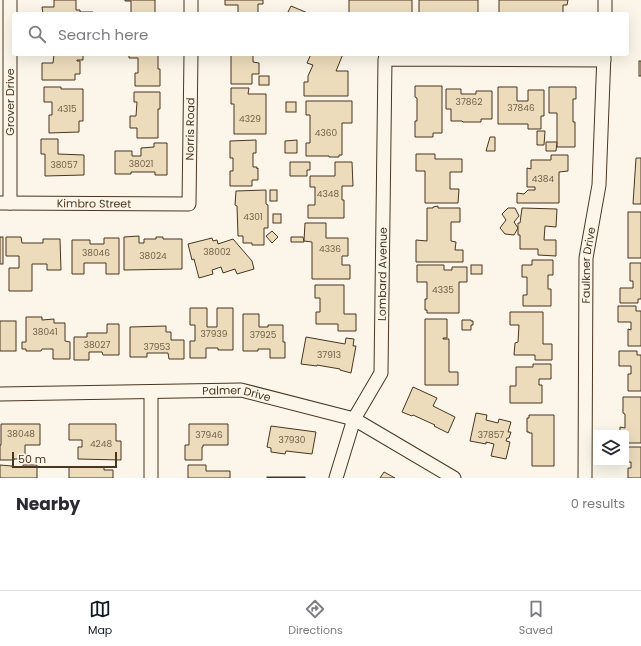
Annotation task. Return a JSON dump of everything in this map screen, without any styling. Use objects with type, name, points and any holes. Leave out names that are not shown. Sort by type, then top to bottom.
[{"type":"street","name":"Grover Drive","points":[[5,203],[10,0]]},
{"type":"street","points":[[191,12],[192,0]]},
{"type":"street","points":[[605,0],[605,12]]},
{"type":"street","name":"Norris Road","points":[[189,204],[191,56]]},
{"type":"street","name":"Lombard Avenue","points":[[336,478],[354,419],[381,373],[385,59],[604,57]]},
{"type":"street","name":"Faulkner Drive","points":[[585,478],[586,258],[599,185],[604,57]]},
{"type":"street","name":"Kimbro Street","points":[[5,203],[189,204]]},
{"type":"street","name":"Palmer Drive","points":[[0,394],[241,390],[354,419],[454,478]]},
{"type":"street","points":[[151,392],[151,478]]},
{"type":"building","points":[[54,0],[76,0],[76,10],[80,10],[80,12],[43,12],[42,7],[54,7]]},
{"type":"building","points":[[155,0],[155,12],[131,12],[131,1],[125,1]]},
{"type":"building","points":[[225,0],[263,0],[263,4],[258,4],[258,12],[238,12],[238,5],[225,5]]},
{"type":"building","points":[[349,0],[412,0],[412,12],[349,12]]},
{"type":"building","points":[[419,0],[478,0],[478,12],[419,12]]},
{"type":"building","points":[[499,0],[568,0],[567,5],[563,5],[563,12],[499,12]]},
{"type":"building","points":[[291,6],[305,12],[288,12]]},
{"type":"building","points":[[54,56],[83,56],[83,60],[77,60],[80,61],[80,74],[75,74],[75,80],[42,80],[42,63],[53,63]]},
{"type":"building","points":[[129,56],[158,56],[160,86],[135,86],[135,73],[138,73],[138,58],[129,58]]},
{"type":"building","points":[[231,56],[253,56],[253,62],[259,63],[259,74],[252,74],[252,84],[231,84]]},
{"type":"building","points":[[310,56],[342,56],[336,71],[348,71],[348,96],[304,96],[304,82],[308,82],[308,76],[313,65],[307,63]]},
{"type":"building","points":[[639,61],[641,61],[641,76],[639,76]]},
{"type":"building","points":[[259,76],[269,76],[269,85],[259,85]]},
{"type":"building","points":[[415,86],[442,86],[442,133],[433,133],[433,137],[415,137],[417,98],[415,97]]},
{"type":"building","points":[[44,87],[83,89],[83,121],[79,121],[79,132],[49,133],[49,115],[52,115],[52,102],[44,102]]},
{"type":"building","points":[[498,87],[517,87],[517,101],[528,101],[528,90],[544,90],[544,116],[541,116],[541,129],[528,129],[528,124],[498,124]]},
{"type":"building","points":[[549,87],[576,87],[576,99],[573,99],[575,147],[557,147],[557,113],[549,113]]},
{"type":"building","points":[[231,88],[249,88],[248,94],[266,94],[266,134],[234,134],[234,104],[231,104]]},
{"type":"building","points":[[446,89],[461,89],[461,94],[476,94],[476,91],[492,91],[492,119],[481,119],[481,122],[451,121],[451,109],[446,109]]},
{"type":"building","points":[[134,92],[160,92],[160,109],[158,109],[158,138],[137,138],[137,128],[130,128],[130,116],[136,116],[137,102],[134,102]]},
{"type":"building","points":[[306,101],[352,101],[352,123],[342,123],[342,155],[339,155],[339,157],[306,156],[306,143],[310,143],[310,115],[306,115]]},
{"type":"building","points":[[286,102],[296,102],[296,112],[286,112]]},
{"type":"building","points":[[537,131],[545,131],[544,145],[537,145]]},
{"type":"building","points":[[490,137],[495,137],[495,151],[486,151]]},
{"type":"building","points":[[41,139],[58,139],[58,154],[84,155],[84,175],[45,176],[45,154],[41,154]]},
{"type":"building","points":[[256,140],[256,153],[253,153],[253,167],[258,168],[258,180],[252,180],[252,186],[230,186],[230,171],[233,171],[233,158],[230,158],[230,141]]},
{"type":"building","points":[[297,140],[297,153],[285,153],[285,141]]},
{"type":"building","points":[[546,142],[557,142],[556,151],[546,151]]},
{"type":"building","points":[[154,143],[167,143],[167,175],[155,175],[155,172],[115,174],[115,151],[132,151],[132,156],[141,156],[141,148],[154,147]]},
{"type":"building","points":[[416,154],[435,154],[435,159],[462,159],[462,172],[450,172],[450,189],[459,189],[458,203],[425,203],[425,171],[416,171]]},
{"type":"building","points":[[551,155],[568,155],[568,171],[559,172],[559,203],[517,203],[517,193],[524,194],[528,190],[535,190],[535,187],[527,187],[527,168],[531,169],[531,160],[551,160]]},
{"type":"building","points":[[636,158],[641,158],[641,204],[633,204]]},
{"type":"building","points":[[290,162],[310,162],[310,170],[307,170],[307,176],[290,176]]},
{"type":"building","points":[[335,162],[352,162],[353,186],[342,186],[344,218],[308,218],[308,205],[315,205],[315,187],[310,187],[310,176],[335,176]]},
{"type":"building","points":[[266,190],[266,204],[268,205],[268,228],[264,228],[264,245],[243,243],[243,236],[238,236],[237,206],[235,205],[236,191]]},
{"type":"building","points":[[270,190],[277,190],[277,201],[270,201]]},
{"type":"building","points":[[438,206],[438,208],[460,208],[460,222],[451,222],[451,241],[456,242],[455,250],[463,250],[463,262],[416,262],[416,240],[427,241],[427,208]]},
{"type":"building","points":[[508,208],[515,208],[519,216],[514,222],[518,228],[514,235],[505,234],[500,228],[506,220],[502,214]]},
{"type":"building","points":[[522,208],[557,209],[556,227],[545,226],[544,240],[556,240],[556,256],[538,255],[538,249],[520,249],[518,223],[520,223]]},
{"type":"building","points":[[628,212],[641,212],[641,258],[628,258]]},
{"type":"building","points":[[273,214],[281,214],[281,223],[273,223]]},
{"type":"building","points":[[305,223],[326,223],[326,238],[348,238],[348,256],[342,256],[342,265],[350,265],[350,279],[312,279],[312,242],[304,241]]},
{"type":"building","points":[[272,231],[278,237],[272,243],[266,236]]},
{"type":"building","points":[[139,236],[139,243],[144,243],[144,239],[156,239],[156,237],[163,237],[163,239],[182,239],[182,269],[124,270],[124,237]]},
{"type":"building","points":[[0,237],[3,237],[3,264],[0,264]]},
{"type":"building","points":[[6,237],[21,237],[22,243],[43,243],[43,239],[60,239],[61,270],[47,270],[47,264],[32,264],[32,291],[9,291],[9,268],[19,268],[19,256],[6,256]]},
{"type":"building","points":[[291,237],[303,237],[304,242],[291,242]]},
{"type":"building","points":[[104,238],[119,238],[119,274],[106,274],[106,263],[84,263],[84,274],[72,274],[72,240],[90,240],[90,244],[104,244]]},
{"type":"building","points":[[212,238],[213,241],[217,240],[218,244],[233,239],[252,261],[254,269],[237,274],[235,269],[223,273],[221,267],[212,270],[213,274],[199,278],[188,244]]},
{"type":"building","points":[[532,260],[553,260],[553,275],[548,275],[548,289],[551,289],[551,306],[523,306],[523,295],[527,295],[527,277],[522,277],[522,265],[532,265]]},
{"type":"building","points":[[630,263],[641,263],[641,299],[638,299],[638,303],[620,303],[620,288],[633,288],[633,281],[630,281]]},
{"type":"building","points":[[417,265],[444,265],[444,270],[452,270],[452,267],[467,267],[467,282],[459,282],[459,313],[427,313],[427,310],[425,310],[425,299],[427,299],[427,282],[417,282]]},
{"type":"building","points":[[471,265],[482,265],[482,274],[471,274]]},
{"type":"building","points":[[315,285],[344,285],[344,314],[356,314],[356,331],[338,331],[338,324],[316,324],[316,312],[320,312],[320,298],[315,298]]},
{"type":"building","points":[[618,306],[636,306],[636,311],[641,311],[641,346],[628,346],[628,329],[631,330],[631,322],[618,322]]},
{"type":"building","points":[[190,308],[207,308],[207,327],[217,327],[217,308],[233,308],[233,350],[206,348],[206,358],[190,358],[190,341],[195,341],[195,325],[190,325]]},
{"type":"building","points":[[510,312],[543,312],[543,344],[552,344],[552,360],[535,360],[535,355],[514,355],[515,343],[518,342],[519,325],[510,325]]},
{"type":"building","points":[[243,314],[259,314],[259,327],[268,327],[268,325],[283,325],[285,358],[270,358],[270,349],[243,351]]},
{"type":"building","points":[[26,317],[42,317],[42,320],[54,319],[54,323],[65,323],[65,341],[70,342],[70,359],[53,359],[53,349],[26,351],[26,349],[22,349],[22,342],[26,342]]},
{"type":"building","points":[[425,319],[447,319],[447,338],[443,339],[449,339],[449,372],[458,372],[458,385],[425,385]]},
{"type":"building","points":[[462,320],[473,321],[471,330],[462,330]]},
{"type":"building","points":[[0,321],[16,321],[16,351],[0,351]]},
{"type":"building","points":[[107,324],[119,324],[119,355],[103,355],[102,352],[89,352],[89,360],[74,360],[74,337],[87,337],[87,333],[107,333]]},
{"type":"building","points":[[166,326],[166,332],[171,332],[171,340],[184,340],[184,359],[169,359],[168,353],[147,353],[147,357],[130,357],[130,327]]},
{"type":"building","points":[[306,337],[345,344],[346,338],[354,339],[353,346],[356,346],[351,373],[340,369],[301,364]]},
{"type":"building","points":[[619,351],[637,351],[637,355],[641,355],[641,391],[628,391],[628,374],[631,374],[631,366],[619,366]]},
{"type":"building","points":[[533,364],[551,364],[551,379],[539,379],[539,385],[542,385],[542,403],[510,403],[510,386],[516,386],[516,367],[533,367]]},
{"type":"building","points":[[413,387],[437,398],[433,406],[455,417],[448,433],[434,426],[435,425],[413,415],[412,416],[402,412]]},
{"type":"building","points":[[623,397],[641,397],[641,443],[629,443],[629,430],[620,430],[620,427],[625,428],[625,414],[623,413]]},
{"type":"building","points":[[476,413],[487,415],[486,420],[498,423],[499,419],[511,422],[508,432],[511,432],[506,441],[510,442],[506,459],[491,456],[494,444],[470,441]]},
{"type":"building","points":[[529,415],[554,415],[554,466],[532,466],[532,433],[527,432],[527,418],[529,418]]},
{"type":"building","points":[[1,424],[40,424],[40,445],[25,445],[25,459],[0,460]]},
{"type":"building","points":[[69,424],[116,424],[116,441],[121,441],[121,460],[78,459],[78,447],[82,447],[82,440],[69,440]]},
{"type":"building","points":[[189,424],[228,424],[228,445],[203,445],[202,460],[185,460],[185,445],[189,445]]},
{"type":"building","points":[[271,426],[316,432],[312,454],[286,451],[285,454],[271,452],[271,448],[267,447]]},
{"type":"building","points":[[629,447],[641,447],[641,478],[628,478],[628,468],[631,468],[631,462],[629,462]]},
{"type":"building","points":[[0,465],[23,467],[23,465],[37,465],[37,478],[0,478]]},
{"type":"building","points":[[188,465],[206,465],[206,471],[230,471],[230,478],[188,478]]},
{"type":"building","points":[[69,467],[104,467],[104,470],[113,470],[113,478],[69,478]]},
{"type":"building","points":[[384,472],[395,478],[380,478]]},
{"type":"building","points":[[305,477],[305,478],[267,478]]}]
